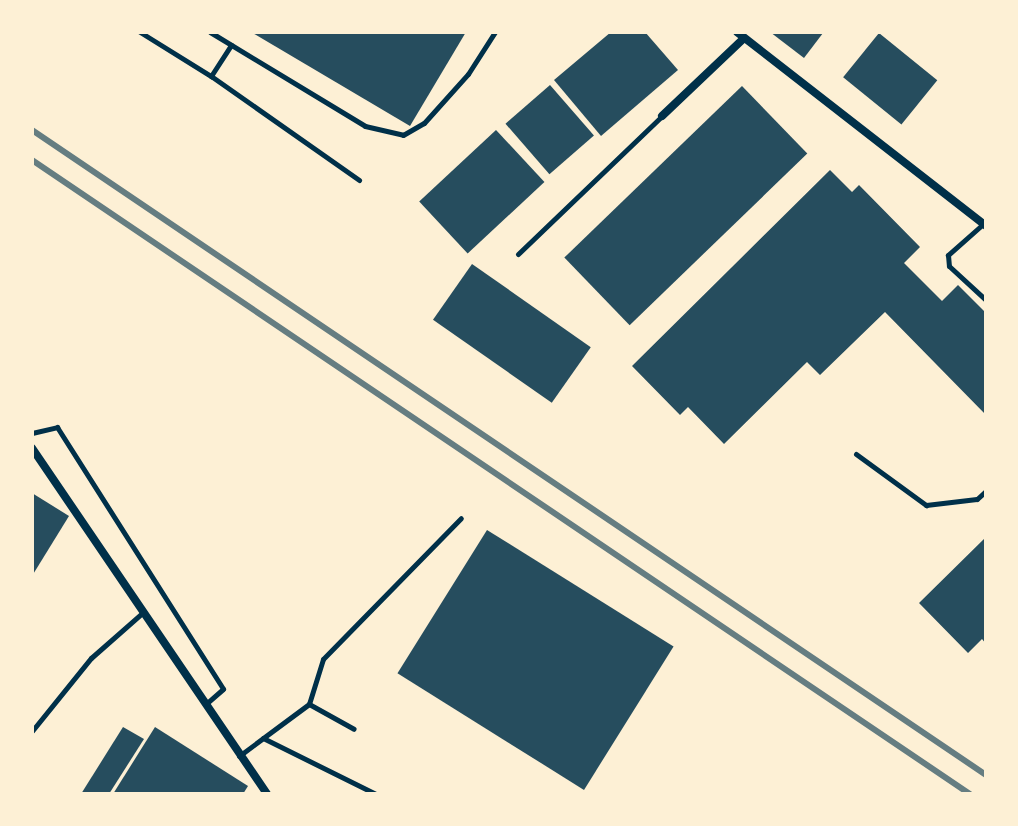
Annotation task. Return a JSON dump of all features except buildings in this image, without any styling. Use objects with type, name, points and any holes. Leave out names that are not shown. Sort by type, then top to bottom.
[{"type":"street","points":[[662,116],[740,35],[985,225]]},
{"type":"street","points":[[32,448],[238,757],[267,794]]},
{"type":"lane","points":[[140,32],[211,76],[359,180]]},
{"type":"lane","points":[[210,32],[365,126],[403,135],[424,123],[460,84],[495,32]]},
{"type":"lane","points":[[211,76],[231,45]]},
{"type":"lane","points":[[518,254],[662,116]]},
{"type":"lane","points":[[985,225],[948,255],[949,266],[986,300]]},
{"type":"lane","points":[[32,433],[57,427],[207,663],[223,689],[204,706]]},
{"type":"lane","points":[[856,454],[926,505],[977,499],[986,491]]},
{"type":"lane","points":[[238,757],[309,704],[323,659],[461,518]]},
{"type":"lane","points":[[32,731],[91,658],[142,613]]},
{"type":"lane","points":[[309,704],[354,729]]},
{"type":"lane","points":[[263,738],[376,794]]},
{"type":"railway","points":[[32,130],[986,775]]},
{"type":"railway","points":[[32,160],[970,794]]}]
